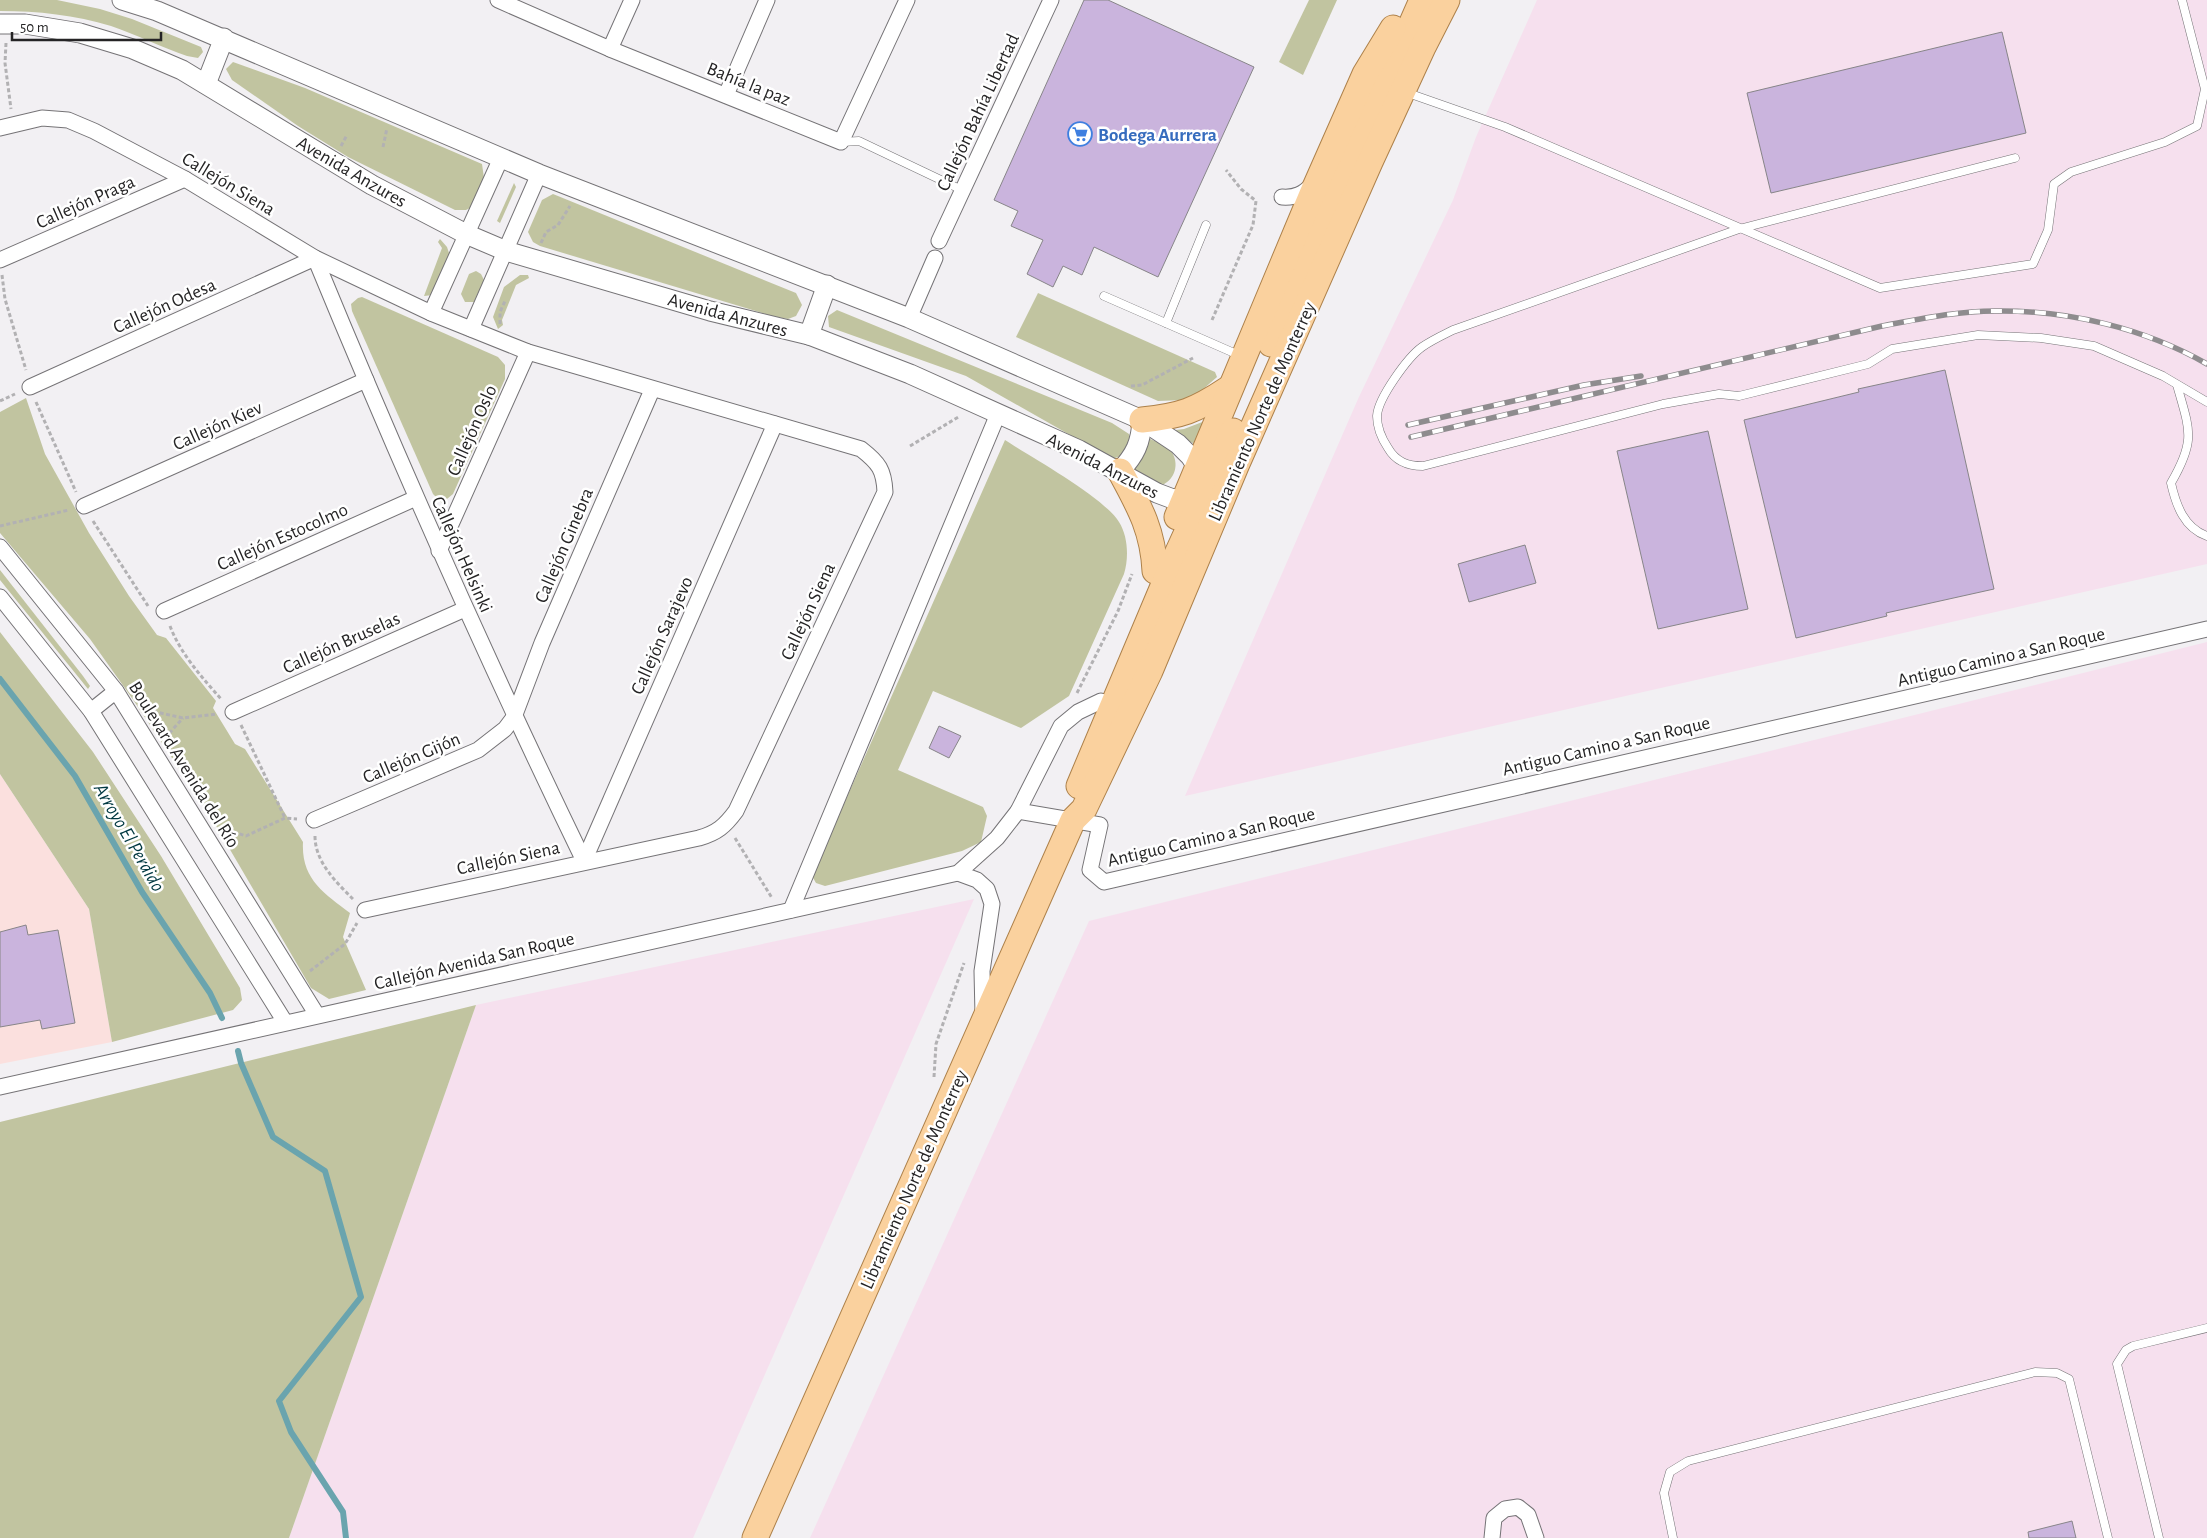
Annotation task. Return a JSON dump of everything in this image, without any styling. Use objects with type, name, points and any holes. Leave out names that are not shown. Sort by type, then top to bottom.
[{"type":"main road","points":[[1072,812],[1074,777],[1117,652],[1155,571],[1184,500],[1202,477],[1228,389],[1365,74],[1388,38],[1404,0]]},
{"type":"main road","points":[[1414,41],[1416,0]]},
{"type":"main road","name":"Libramiento Norte de Monterrey","points":[[755,1538],[983,1020],[1072,812],[1104,722],[1202,477],[1394,88],[1414,41],[1422,0]]},
{"type":"main road","points":[[1414,41],[1440,0]]},
{"type":"main road","name":"Libramiento Norte de Monterrey","points":[[1072,812],[1084,809],[1150,671],[1236,466],[1370,162],[1394,88],[1395,58],[1414,41],[1447,0]]},
{"type":"main road","points":[[1345,121],[1395,58]]},
{"type":"main road","points":[[1202,477],[1220,477],[1231,460],[1273,369],[1297,329]]},
{"type":"main road","points":[[1142,420],[1186,414],[1228,389]]},
{"type":"main road","points":[[1120,471],[1150,533],[1154,547],[1155,571]]},
{"type":"main road","points":[[1150,671],[1150,649],[1196,542],[1211,500],[1202,477]]},
{"type":"street","points":[[122,0],[157,11],[224,38],[539,174],[908,318],[1142,420],[1178,444],[1202,477]]},
{"type":"street","name":"Bahía la paz","points":[[498,0],[610,48],[841,142]]},
{"type":"street","points":[[610,48],[632,0]]},
{"type":"street","points":[[726,95],[767,0]]},
{"type":"street","points":[[841,142],[907,0]]},
{"type":"street","name":"Callejón Bahía Libertad","points":[[939,241],[1051,0]]},
{"type":"street","name":"Avenida Anzures","points":[[4,24],[25,24],[89,35],[133,49],[182,70],[372,185],[466,234],[506,251],[710,311],[809,336],[910,374],[1120,471],[1156,493],[1173,500],[1184,500]]},
{"type":"street","points":[[206,84],[224,38]]},
{"type":"street","name":"Callejón Siena","points":[[7,126],[42,118],[68,120],[94,131],[185,179],[315,258],[431,313],[528,352],[652,390],[861,449],[876,460],[884,475],[884,492],[736,811],[726,824],[715,833],[699,838],[584,861],[365,910]]},
{"type":"street","points":[[431,313],[501,158]]},
{"type":"street","points":[[470,329],[539,174]]},
{"type":"street","name":"Callejón Praga","points":[[0,260],[185,179]]},
{"type":"street","name":"Callejón Helsinki","points":[[315,258],[439,551],[514,717],[584,861]]},
{"type":"street","name":"Callejón Odesa","points":[[30,387],[315,258]]},
{"type":"street","points":[[908,318],[936,258]]},
{"type":"street","points":[[809,336],[827,285]]},
{"type":"street","name":"Callejón Oslo","points":[[439,551],[528,352]]},
{"type":"street","name":"Callejón Kiev","points":[[84,506],[366,380]]},
{"type":"street","name":"Callejón Ginebra","points":[[514,717],[542,643],[652,390]]},
{"type":"street","points":[[786,911],[998,414]]},
{"type":"street","points":[[1120,471],[1134,456],[1142,420]]},
{"type":"street","name":"Callejón Sarajevo","points":[[584,861],[776,424]]},
{"type":"street","name":"Callejón Estocolmo","points":[[164,611],[416,498]]},
{"type":"street","name":"Boulevard Avenida del Río","points":[[0,547],[116,691],[317,1015]]},
{"type":"street","points":[[0,597],[91,711],[285,1022]]},
{"type":"street","name":"Callejón Bruselas","points":[[233,712],[465,609]]},
{"type":"street","name":"Antiguo Camino a San Roque","points":[[1072,812],[1100,825],[1090,870],[1104,882],[2207,629]]},
{"type":"street","points":[[91,711],[116,691]]},
{"type":"street","points":[[983,1020],[982,970],[992,904],[987,889],[977,880],[958,873],[997,838],[1018,811],[1061,726],[1078,712],[1101,701]]},
{"type":"street","name":"Callejón Gijón","points":[[314,820],[478,750],[493,740],[514,717]]},
{"type":"street","points":[[1018,811],[1072,812]]},
{"type":"street","name":"Callejón Avenida San Roque","points":[[0,1087],[958,873]]},
{"type":"street","points":[[1492,1538],[1494,1518],[1505,1509],[1518,1507],[1528,1515],[1536,1538]]},
{"type":"lane","points":[[1394,88],[1505,127],[1880,288],[2033,264],[2048,230],[2054,184],[2071,172],[2165,142],[2198,126],[2206,89],[2182,0]]},
{"type":"lane","points":[[841,142],[859,141],[962,190]]},
{"type":"lane","points":[[2015,158],[1739,229],[1453,330],[1422,347],[1408,360],[1379,405],[1379,430],[1391,454],[1403,463],[1412,466],[1423,466],[1663,404],[1719,394],[1738,396],[1868,364],[1892,349],[1978,335],[2041,338],[2094,346],[2163,376],[2207,402]]},
{"type":"lane","points":[[1166,323],[1206,225]]},
{"type":"lane","points":[[1104,296],[1243,356]]},
{"type":"lane","points":[[2177,385],[2190,438],[2182,463],[2171,483],[2176,509],[2199,533],[2207,536]]},
{"type":"lane","points":[[2159,1538],[2117,1364],[2126,1350],[2133,1346],[2207,1328]]},
{"type":"lane","points":[[1673,1538],[1664,1493],[1670,1472],[1688,1461],[2035,1372],[2057,1373],[2069,1380],[2108,1538]]},
{"type":"path","points":[[4,24],[7,126]]},
{"type":"path","points":[[383,147],[389,124]]},
{"type":"path","points":[[338,149],[347,135]]},
{"type":"path","points":[[1212,320],[1250,234],[1256,201],[1242,189],[1226,170]]},
{"type":"path","points":[[540,246],[546,232],[558,224],[573,201]]},
{"type":"path","points":[[0,260],[5,299],[30,387]]},
{"type":"path","points":[[1131,386],[1142,385],[1193,358]]},
{"type":"path","points":[[910,446],[964,413]]},
{"type":"path","points":[[0,526],[84,506]]},
{"type":"path","points":[[126,706],[183,718],[233,712]]},
{"type":"path","points":[[154,751],[183,718]]},
{"type":"path","points":[[204,831],[216,827],[246,836],[285,818],[314,820],[315,849],[333,880],[365,910],[346,944],[295,981]]},
{"type":"path","points":[[726,824],[786,911]]},
{"type":"shaded area","points":[[1537,0],[2207,0],[2207,564],[1185,796],[1358,399],[1453,200],[1476,137]]},
{"type":"shaded area","points":[[2207,642],[2207,1538],[810,1538],[1089,921]]},
{"type":"shaded area","points":[[0,774],[89,909],[112,1042],[0,1064]]},
{"type":"shaded area","points":[[974,899],[693,1538],[289,1538],[476,1005]]},
{"type":"green space","points":[[0,0],[57,0],[100,9],[132,19],[201,47],[203,52],[198,58],[187,56],[111,26],[70,16],[0,11]]},
{"type":"green space","points":[[1309,0],[1337,0],[1303,75],[1279,62]]},
{"type":"green space","points":[[233,62],[305,88],[482,164],[484,178],[472,207],[466,210],[455,210],[348,157],[298,126],[232,80],[226,69]]},
{"type":"green space","points":[[514,183],[516,187],[500,223],[497,221]]},
{"type":"green space","points":[[553,194],[796,293],[802,305],[796,316],[788,319],[772,316],[540,246],[533,242],[528,232],[542,200]]},
{"type":"green space","points":[[440,239],[447,247],[450,256],[433,295],[424,296],[442,248],[438,242]]},
{"type":"green space","points":[[476,271],[481,274],[484,280],[474,302],[465,302],[461,294],[469,274]]},
{"type":"green space","points":[[520,275],[528,275],[529,278],[516,285],[502,320],[503,325],[498,329],[493,317],[504,287]]},
{"type":"green space","points":[[1038,293],[1215,372],[1217,377],[1201,391],[1185,400],[1158,401],[1016,337]]},
{"type":"green space","points":[[362,297],[498,357],[505,365],[505,379],[453,494],[442,503],[433,494],[352,311],[351,304]]},
{"type":"green space","points":[[837,310],[1112,423],[1129,434],[1131,441],[1125,454],[1113,459],[966,376],[829,327],[828,316]]},
{"type":"green space","points":[[26,398],[45,454],[89,533],[129,596],[157,635],[166,638],[216,701],[213,708],[235,744],[245,749],[303,842],[303,855],[306,866],[316,884],[331,899],[350,913],[343,937],[366,990],[329,999],[311,988],[208,812],[134,701],[90,639],[0,533],[0,412]]},
{"type":"green space","points":[[1205,421],[1197,445],[1167,431],[1184,429]]},
{"type":"green space","points":[[1146,437],[1166,446],[1174,456],[1175,471],[1170,479],[1162,485],[1129,468],[1143,456]]},
{"type":"green space","points":[[1005,440],[1084,490],[1111,512],[1119,522],[1126,540],[1127,554],[1124,574],[1069,696],[1021,728],[933,691],[898,770],[983,807],[987,816],[981,842],[962,851],[825,886],[816,883],[812,876]]},
{"type":"green space","points":[[0,570],[83,676],[90,686],[88,689],[0,580]]},
{"type":"green space","points":[[0,632],[93,752],[161,856],[240,988],[242,1000],[233,1010],[112,1042],[89,909],[0,774]]},
{"type":"green space","points":[[476,1005],[289,1538],[0,1538],[0,1122]]},
{"type":"building","points":[[1084,0],[1108,0],[1254,67],[1158,277],[1094,247],[1082,275],[1063,266],[1053,287],[1027,274],[1043,240],[1011,226],[1018,211],[994,200]]},
{"type":"building","points":[[2002,32],[2026,133],[1771,193],[1747,93]]},
{"type":"building","points":[[1945,370],[1994,589],[1886,613],[1887,616],[1796,638],[1744,420],[1859,392],[1858,389]]},
{"type":"building","points":[[1708,431],[1748,609],[1658,629],[1617,451]]},
{"type":"building","points":[[1525,545],[1536,583],[1469,602],[1458,564]]},
{"type":"building","points":[[939,726],[961,736],[949,758],[929,748]]},
{"type":"building","points":[[26,925],[28,935],[58,930],[75,1023],[42,1029],[40,1020],[0,1027],[0,932]]},
{"type":"building","points":[[2072,1521],[2076,1538],[2029,1538],[2028,1532]]},
{"type":"waterway","name":"Arroyo El Perdido","points":[[0,679],[75,776],[142,892],[210,993],[222,1018]]},
{"type":"waterway","name":"Arroyo El Perdido","points":[[238,1051],[241,1063],[273,1137],[325,1171],[361,1297],[279,1401],[291,1432],[343,1512],[346,1538]]},
{"type":"railway","points":[[1411,437],[1882,326],[1967,312],[2022,312],[2078,318],[2131,331],[2158,340],[2207,364]]},
{"type":"railway","points":[[1408,425],[1584,385],[1641,376]]},
{"type":"place","name":"Bodega Aurrera","points":[[1080,134]]}]
